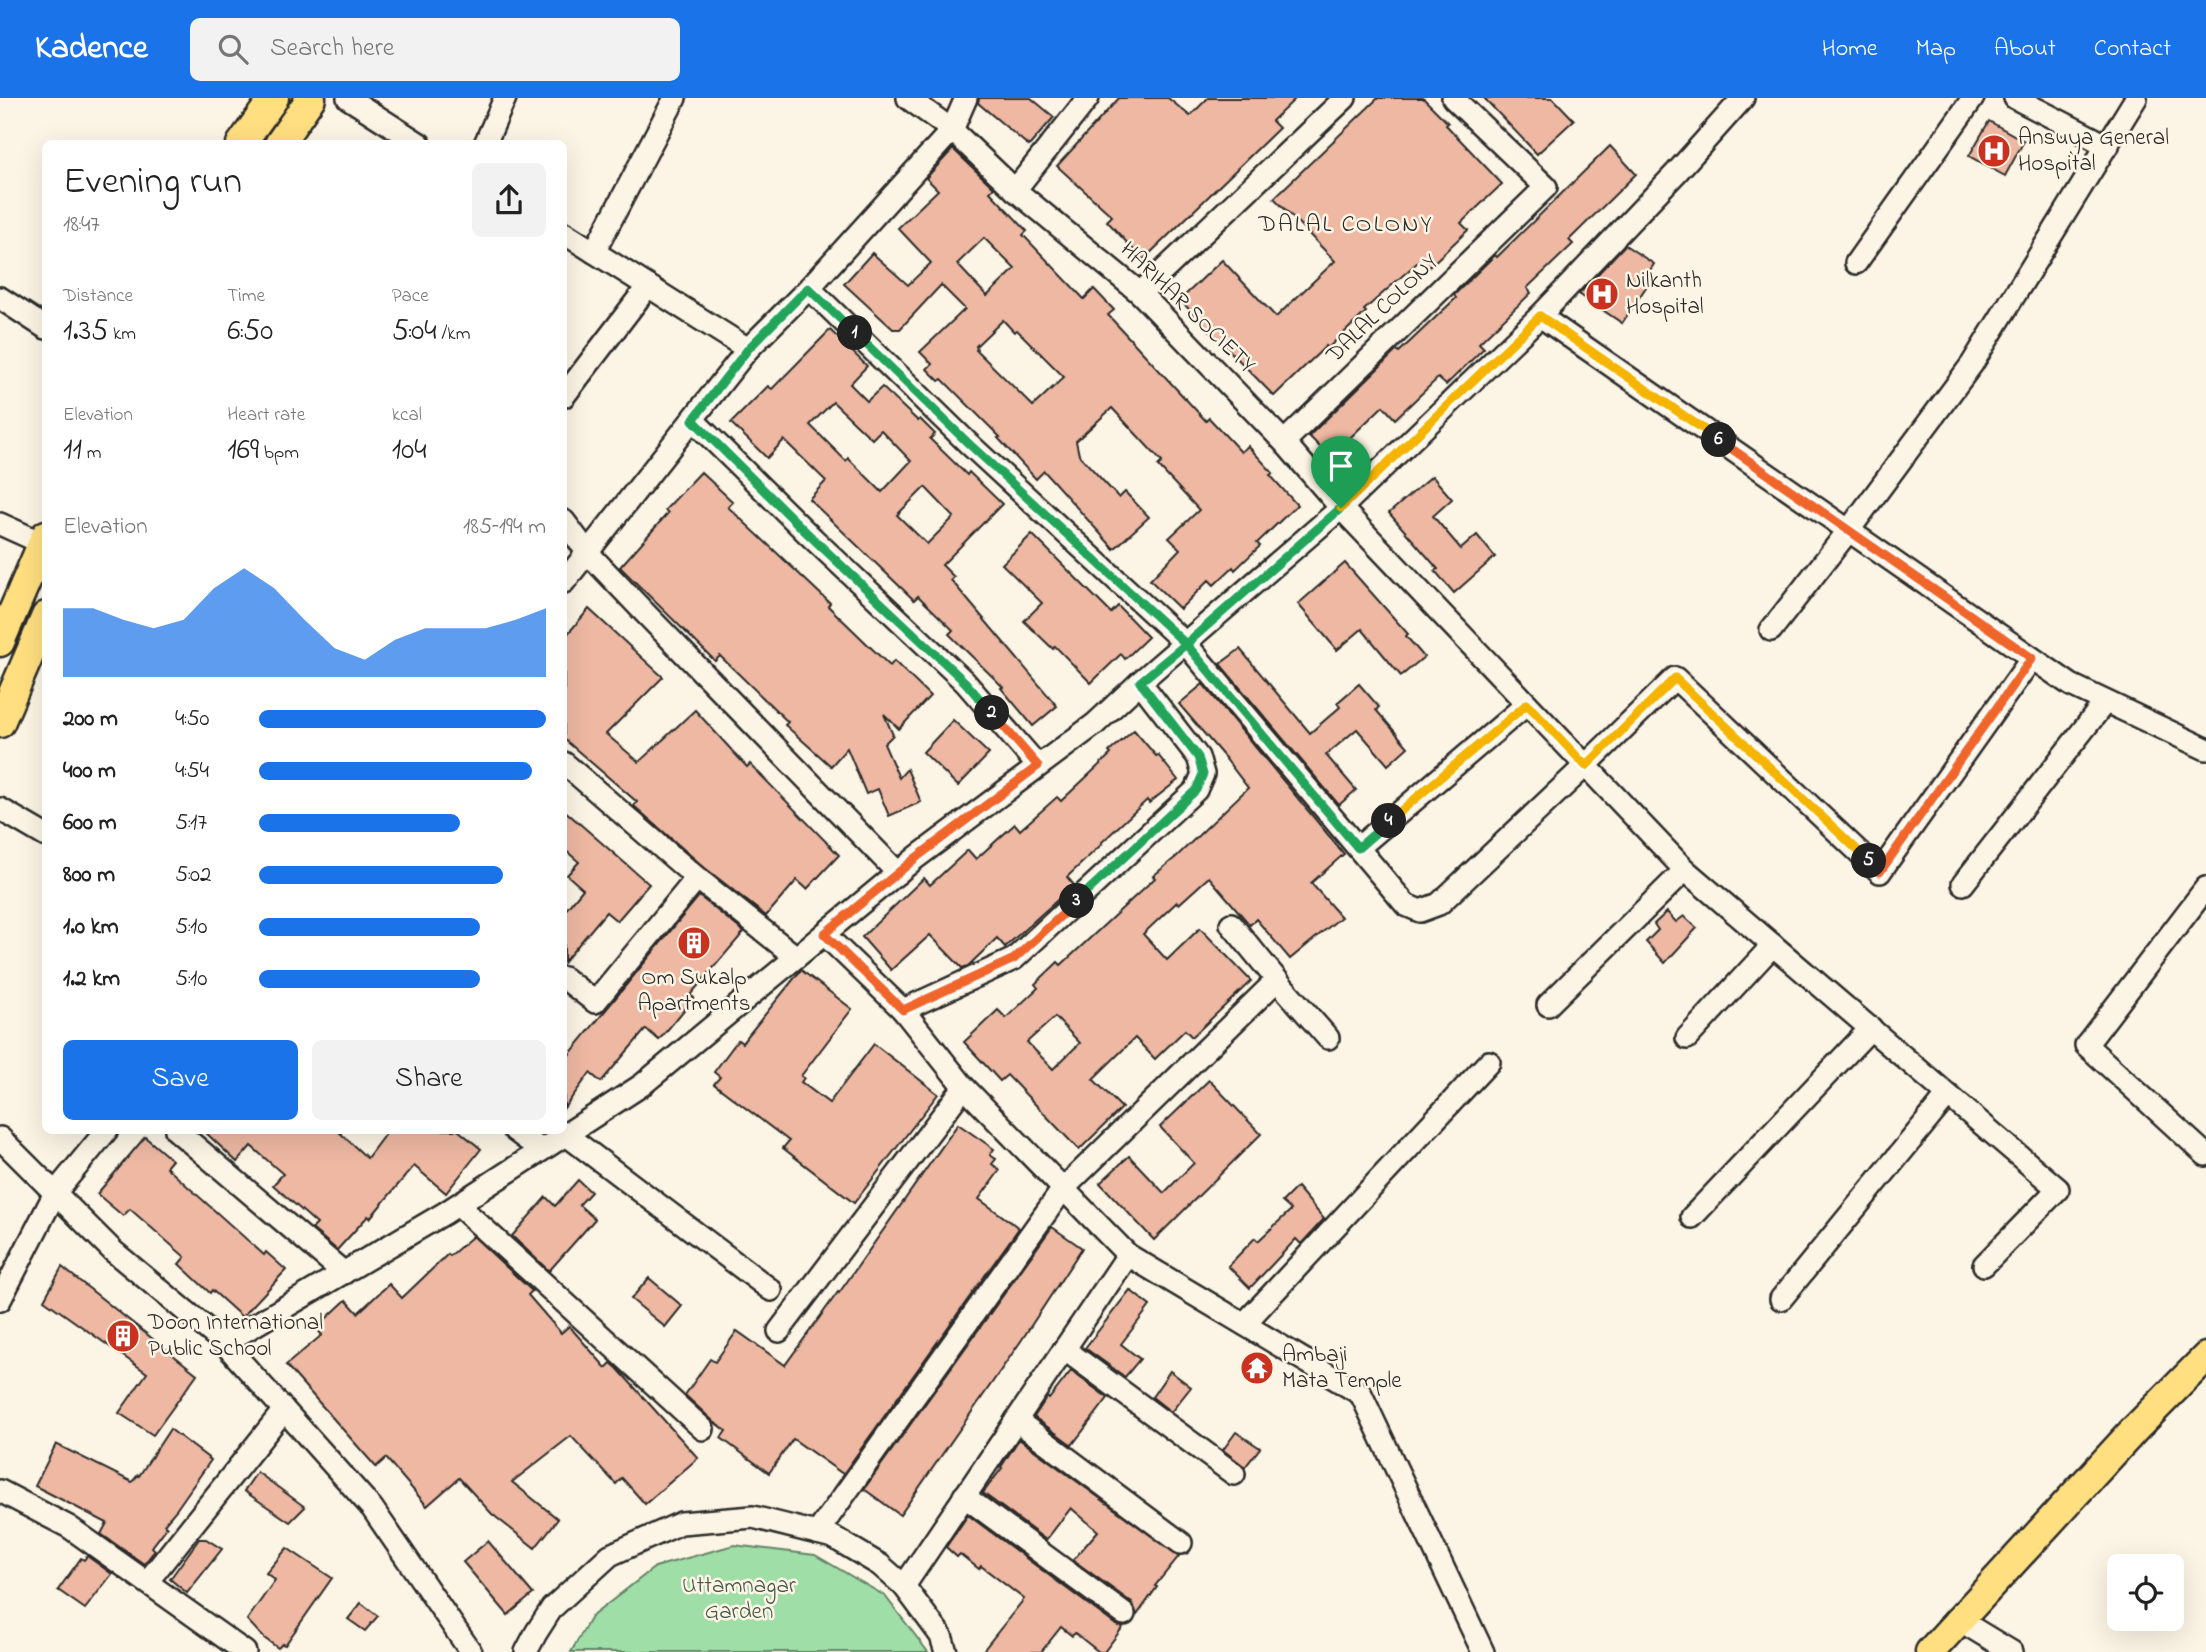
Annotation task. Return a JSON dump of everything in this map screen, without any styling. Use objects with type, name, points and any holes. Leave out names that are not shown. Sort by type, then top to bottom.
[{"type":"main road","points":[[244,140],[274,98]]},
{"type":"main road","points":[[282,140],[311,98]]},
{"type":"main road","points":[[0,642],[42,544]]},
{"type":"main road","points":[[0,723],[40,646]]},
{"type":"main road","points":[[1930,1652],[2135,1429],[2206,1357]]},
{"type":"main road","points":[[1946,1652],[2147,1433],[2206,1373]]},
{"type":"street","points":[[348,98],[414,140]]},
{"type":"street","points":[[487,140],[505,98]]},
{"type":"street","points":[[594,253],[675,98]]},
{"type":"street","name":"HARIHAR SOCIETY","points":[[908,98],[952,130],[1015,190],[1140,293],[1284,442],[1341,508],[1685,870],[2058,1189],[1984,1265]]},
{"type":"street","points":[[721,383],[952,130],[966,98]]},
{"type":"street","points":[[1015,190],[1088,98]]},
{"type":"street","points":[[1140,293],[1345,98]]},
{"type":"street","name":"DALAL COLONY","points":[[1284,442],[1546,187],[1453,98]]},
{"type":"street","points":[[1856,264],[1973,98]]},
{"type":"street","points":[[2015,98],[2108,146]]},
{"type":"street","points":[[1771,630],[1972,365],[2136,98]]},
{"type":"street","points":[[567,1133],[642,1085],[898,873],[1095,724],[1341,508],[1540,316],[1738,100]]},
{"type":"street","points":[[567,235],[748,349]]},
{"type":"street","points":[[567,392],[648,286]]},
{"type":"street","points":[[567,578],[748,349],[803,294]]},
{"type":"street","points":[[803,294],[1186,644],[1406,905],[1420,911],[1438,904],[1586,766],[1675,678],[1880,872],[2032,658]]},
{"type":"street","points":[[0,298],[42,325]]},
{"type":"street","points":[[1540,316],[2071,685],[2206,749]]},
{"type":"street","points":[[693,420],[965,682],[1038,766]]},
{"type":"street","points":[[0,524],[42,538]]},
{"type":"street","points":[[567,525],[588,552],[654,623],[898,873]]},
{"type":"street","points":[[903,1010],[1014,959],[1196,790],[1203,774],[1198,757],[1140,682]]},
{"type":"street","points":[[1964,884],[2105,702]]},
{"type":"street","points":[[1358,848],[1527,704]]},
{"type":"street","points":[[567,766],[697,878],[796,957]]},
{"type":"street","points":[[0,809],[42,834]]},
{"type":"street","points":[[1548,1005],[1685,870]]},
{"type":"street","points":[[567,980],[595,1002],[697,878]]},
{"type":"street","points":[[2206,888],[2086,1045],[2206,1155]]},
{"type":"street","points":[[1231,924],[1328,1038]]},
{"type":"street","points":[[824,934],[903,1010],[964,1087],[1128,1255],[1361,1394],[1483,1652]]},
{"type":"street","points":[[1688,1038],[1773,945]]},
{"type":"street","points":[[817,1532],[1063,1189],[1277,981]]},
{"type":"street","points":[[1692,1217],[1871,1028]]},
{"type":"street","points":[[1244,1324],[1489,1062]]},
{"type":"street","points":[[779,1331],[964,1087]]},
{"type":"street","points":[[1781,1299],[1948,1095]]},
{"type":"street","points":[[0,1300],[55,1194],[104,1134]]},
{"type":"street","points":[[181,1134],[344,1273]]},
{"type":"street","points":[[519,1134],[541,1150]]},
{"type":"street","points":[[224,1343],[458,1205],[565,1134],[771,1290]]},
{"type":"street","points":[[0,1138],[113,1251],[224,1343],[372,1508],[471,1652]]},
{"type":"street","points":[[458,1205],[703,1429]]},
{"type":"street","points":[[904,1586],[1128,1255]]},
{"type":"street","points":[[1064,1349],[1234,1474]]},
{"type":"street","points":[[146,1582],[284,1410]]},
{"type":"street","points":[[1016,1420],[1181,1543]]},
{"type":"street","points":[[0,1491],[69,1527],[245,1652]]},
{"type":"street","points":[[964,1496],[1124,1614]]},
{"type":"street","points":[[526,1652],[552,1608],[610,1555],[681,1523],[753,1517],[833,1537],[880,1565],[904,1586],[942,1636],[946,1652]]},
{"type":"street","points":[[1969,1626],[2012,1652]]},
{"type":"green space","name":"Uttamnagar Garden","points":[[734,1545],[815,1555],[885,1596],[928,1652],[571,1652],[591,1617],[655,1567]]},
{"type":"building","points":[[979,98],[1031,98],[1054,117],[1029,146],[978,103]]},
{"type":"building","points":[[1119,98],[1168,98],[1190,116],[1208,98],[1296,98],[1272,121],[1279,128],[1143,260],[1107,221],[1112,216],[1057,166]]},
{"type":"building","points":[[1378,98],[1423,98],[1502,184],[1461,223],[1468,230],[1427,269],[1419,261],[1274,396],[1180,300],[1222,260],[1276,317],[1335,261],[1274,198]]},
{"type":"building","points":[[1484,98],[1553,98],[1574,120],[1537,154]]},
{"type":"building","points":[[1989,121],[2024,141],[2005,176],[1969,156]]},
{"type":"building","points":[[1610,146],[1636,174],[1569,240],[1573,244],[1527,288],[1531,293],[1479,343],[1484,348],[1446,385],[1438,378],[1395,419],[1383,406],[1330,457],[1309,436],[1397,350],[1399,352],[1456,298],[1454,295],[1495,255],[1497,257]]},
{"type":"building","points":[[953,149],[994,188],[990,192],[1027,231],[1023,235],[1084,299],[1094,289],[1114,310],[1108,315],[1206,421],[1209,418],[1241,452],[1248,446],[1297,505],[1257,543],[1260,546],[1235,570],[1233,567],[1214,585],[1209,580],[1180,609],[1150,580],[1180,549],[1169,538],[1199,510],[1158,466],[1162,462],[1112,408],[1076,441],[1079,455],[1119,498],[1125,492],[1149,517],[1114,549],[1044,471],[1036,479],[998,438],[1000,437],[942,379],[939,381],[927,369],[932,364],[920,352],[965,309],[941,285],[900,329],[893,329],[844,284],[872,253],[908,285],[931,263],[898,228],[938,190],[926,178]],"holes":[[[984,238],[1015,269],[987,296],[957,264]],[[1003,320],[1014,332],[1017,330],[1064,377],[1033,406],[976,350],[976,346]]]},
{"type":"building","points":[[1625,245],[1654,264],[1645,278],[1650,281],[1622,323],[1579,294]]},
{"type":"building","points":[[830,330],[867,366],[850,384],[867,401],[882,387],[935,434],[930,439],[1002,504],[942,565],[954,577],[951,580],[1057,706],[1033,726],[1001,688],[1003,687],[949,634],[953,630],[918,596],[914,600],[809,499],[826,481],[784,440],[767,458],[731,423],[768,386],[772,389]],"holes":[[[833,402],[872,439],[881,430],[911,461],[882,492],[810,425]],[[925,487],[954,517],[927,544],[897,515]]]},
{"type":"building","points":[[701,472],[733,502],[728,507],[830,603],[828,606],[890,666],[894,661],[930,696],[899,729],[884,714],[893,735],[884,744],[899,778],[907,769],[921,802],[889,816],[878,789],[866,794],[847,748],[831,766],[785,725],[788,722],[720,656],[715,661],[620,567],[668,513],[665,510]]},
{"type":"building","points":[[1432,476],[1452,499],[1433,516],[1461,549],[1477,535],[1495,557],[1454,593],[1435,571],[1438,569],[1389,513]]},
{"type":"building","points":[[1032,534],[1111,613],[1118,606],[1148,637],[1125,659],[1121,654],[1091,683],[1055,646],[1053,649],[1024,621],[1042,603],[1002,564]]},
{"type":"building","points":[[1345,563],[1408,634],[1406,636],[1424,657],[1401,676],[1362,629],[1337,650],[1298,604]]},
{"type":"building","points":[[589,609],[663,677],[606,734],[639,762],[695,710],[747,767],[750,764],[839,855],[807,889],[797,880],[766,916],[705,868],[634,806],[637,802],[567,742],[567,635]]},
{"type":"building","points":[[1240,649],[1310,733],[1340,707],[1337,703],[1359,684],[1379,707],[1376,710],[1408,747],[1388,765],[1357,729],[1326,755],[1356,790],[1339,805],[1220,664]]},
{"type":"building","points":[[1203,684],[1344,854],[1311,883],[1341,917],[1290,959],[1256,919],[1250,925],[1209,877],[1179,904],[1177,902],[1143,934],[1167,960],[1200,928],[1251,981],[1192,1037],[1185,1030],[1155,1059],[1135,1038],[1093,1079],[1122,1108],[1079,1150],[1007,1075],[1000,1081],[964,1042],[998,1010],[1006,1018],[1038,988],[1035,984],[1058,962],[1061,965],[1248,788],[1179,704]],"holes":[[[1055,1017],[1080,1043],[1053,1069],[1027,1042]]]},
{"type":"building","points":[[953,720],[989,754],[958,786],[923,752]]},
{"type":"building","points":[[1134,730],[1178,780],[1149,803],[1147,800],[1101,843],[1067,877],[1074,885],[1005,947],[997,938],[968,966],[962,968],[930,935],[891,970],[862,937],[924,878],[930,885],[968,850],[976,859],[1015,824],[1020,830],[1057,797],[1061,801]]},
{"type":"building","points":[[567,813],[649,884],[617,921],[606,912],[567,958],[567,908],[583,889],[567,875],[579,862],[567,852]]},
{"type":"building","points":[[699,896],[744,932],[690,995],[694,998],[659,1040],[646,1029],[601,1082],[590,1073],[567,1104],[567,1057]]},
{"type":"building","points":[[1667,912],[1676,922],[1684,916],[1697,928],[1665,963],[1646,942],[1658,930],[1654,924]]},
{"type":"building","points":[[801,970],[852,1009],[801,1076],[804,1078],[801,1082],[829,1103],[874,1044],[938,1094],[854,1203],[783,1148],[789,1141],[714,1084],[720,1077],[714,1072],[738,1040],[742,1043]]},
{"type":"building","points":[[1209,1080],[1261,1134],[1154,1240],[1100,1183],[1129,1156],[1164,1193],[1194,1163],[1160,1127]]},
{"type":"building","points":[[958,1124],[994,1149],[990,1155],[996,1159],[992,1164],[1000,1170],[979,1199],[1019,1228],[843,1474],[793,1439],[769,1473],[721,1438],[726,1431],[685,1395],[710,1359],[715,1362],[737,1331],[785,1365]]},
{"type":"building","points":[[207,1134],[341,1134],[367,1158],[385,1134],[463,1134],[481,1149],[446,1193],[414,1166],[370,1218],[368,1216],[337,1250],[312,1229],[317,1224],[273,1185],[283,1174],[251,1146],[237,1162]]},
{"type":"building","points":[[145,1137],[172,1160],[166,1167],[264,1255],[266,1252],[286,1270],[242,1317],[212,1290],[210,1293],[179,1264],[185,1257],[130,1209],[123,1216],[97,1194]]},
{"type":"building","points":[[578,1180],[591,1192],[579,1205],[595,1219],[549,1271],[512,1236],[546,1197],[555,1206]]},
{"type":"building","points":[[1297,1187],[1324,1219],[1301,1244],[1296,1239],[1250,1288],[1228,1266],[1255,1238],[1258,1241],[1291,1210],[1282,1202]]},
{"type":"building","points":[[1052,1227],[1082,1248],[900,1515],[864,1489]]},
{"type":"building","points":[[473,1236],[532,1291],[528,1295],[561,1333],[569,1326],[606,1368],[611,1363],[617,1368],[698,1458],[645,1504],[622,1478],[616,1484],[571,1436],[512,1482],[558,1519],[535,1548],[492,1514],[459,1478],[427,1506],[386,1458],[376,1467],[286,1365],[322,1335],[316,1328],[346,1300],[358,1313],[389,1284],[402,1298],[448,1254],[450,1256]]},
{"type":"building","name":"Doon International Public School","points":[[62,1267],[197,1374],[153,1435],[119,1413],[147,1373],[44,1300]]},
{"type":"building","points":[[649,1278],[682,1306],[665,1327],[631,1299]]},
{"type":"building","points":[[1130,1290],[1150,1306],[1121,1344],[1140,1359],[1125,1377],[1085,1348]]},
{"type":"building","points":[[1071,1371],[1108,1398],[1072,1445],[1034,1417],[1047,1397],[1049,1399]]},
{"type":"building","points":[[1170,1371],[1191,1387],[1171,1412],[1152,1397]]},
{"type":"building","points":[[170,1429],[211,1460],[164,1524],[167,1527],[152,1547],[155,1550],[144,1564],[101,1534],[107,1523],[35,1486],[56,1444],[132,1482],[139,1476]]},
{"type":"building","points":[[1236,1432],[1260,1448],[1245,1467],[1223,1450]]},
{"type":"building","points":[[1019,1439],[1179,1556],[1155,1586],[1157,1587],[1137,1615],[1132,1603],[1073,1560],[1098,1531],[1071,1508],[1046,1540],[983,1493]]},
{"type":"building","points":[[257,1472],[305,1507],[290,1522],[244,1491]]},
{"type":"building","points":[[968,1515],[1116,1625],[1123,1627],[1104,1652],[1099,1652],[1075,1633],[1072,1636],[1061,1627],[1041,1652],[982,1652],[1024,1599],[981,1566],[979,1569],[960,1554],[957,1557],[946,1547]]},
{"type":"building","points":[[199,1539],[206,1539],[222,1549],[187,1593],[170,1579]]},
{"type":"building","points":[[488,1541],[533,1594],[508,1615],[463,1562]]},
{"type":"building","points":[[287,1548],[332,1578],[285,1645],[282,1644],[278,1648],[247,1620],[275,1580],[266,1573]]},
{"type":"building","points":[[87,1556],[112,1574],[85,1609],[58,1590],[81,1558],[84,1560]]},
{"type":"building","points":[[361,1603],[378,1616],[365,1631],[348,1619]]},
{"type":"place","name":"Ansuya General Hospital","points":[[1994,151]]},
{"type":"place","name":"Nilkanth Hospital","points":[[1602,294]]},
{"type":"place","name":"Om Sukalp Apartments","points":[[694,943]]},
{"type":"place","name":"Doon International Public School","points":[[123,1336]]},
{"type":"place","name":"Ambaji Mata Temple","points":[[1257,1368]]},
{"type":"district","name":"DALAL COLONY","points":[[1346,225]]},
{"type":"route","points":[[1341,508],[1186,644],[968,443],[808,288],[748,349],[693,420],[806,532],[965,682],[1038,766],[917,857],[824,934],[903,1010],[1014,959],[1196,790],[1203,774],[1198,757],[1140,682],[1186,644],[1358,848],[1527,704],[1586,766],[1675,678],[1880,872],[2032,658],[1540,316],[1341,508]]}]
